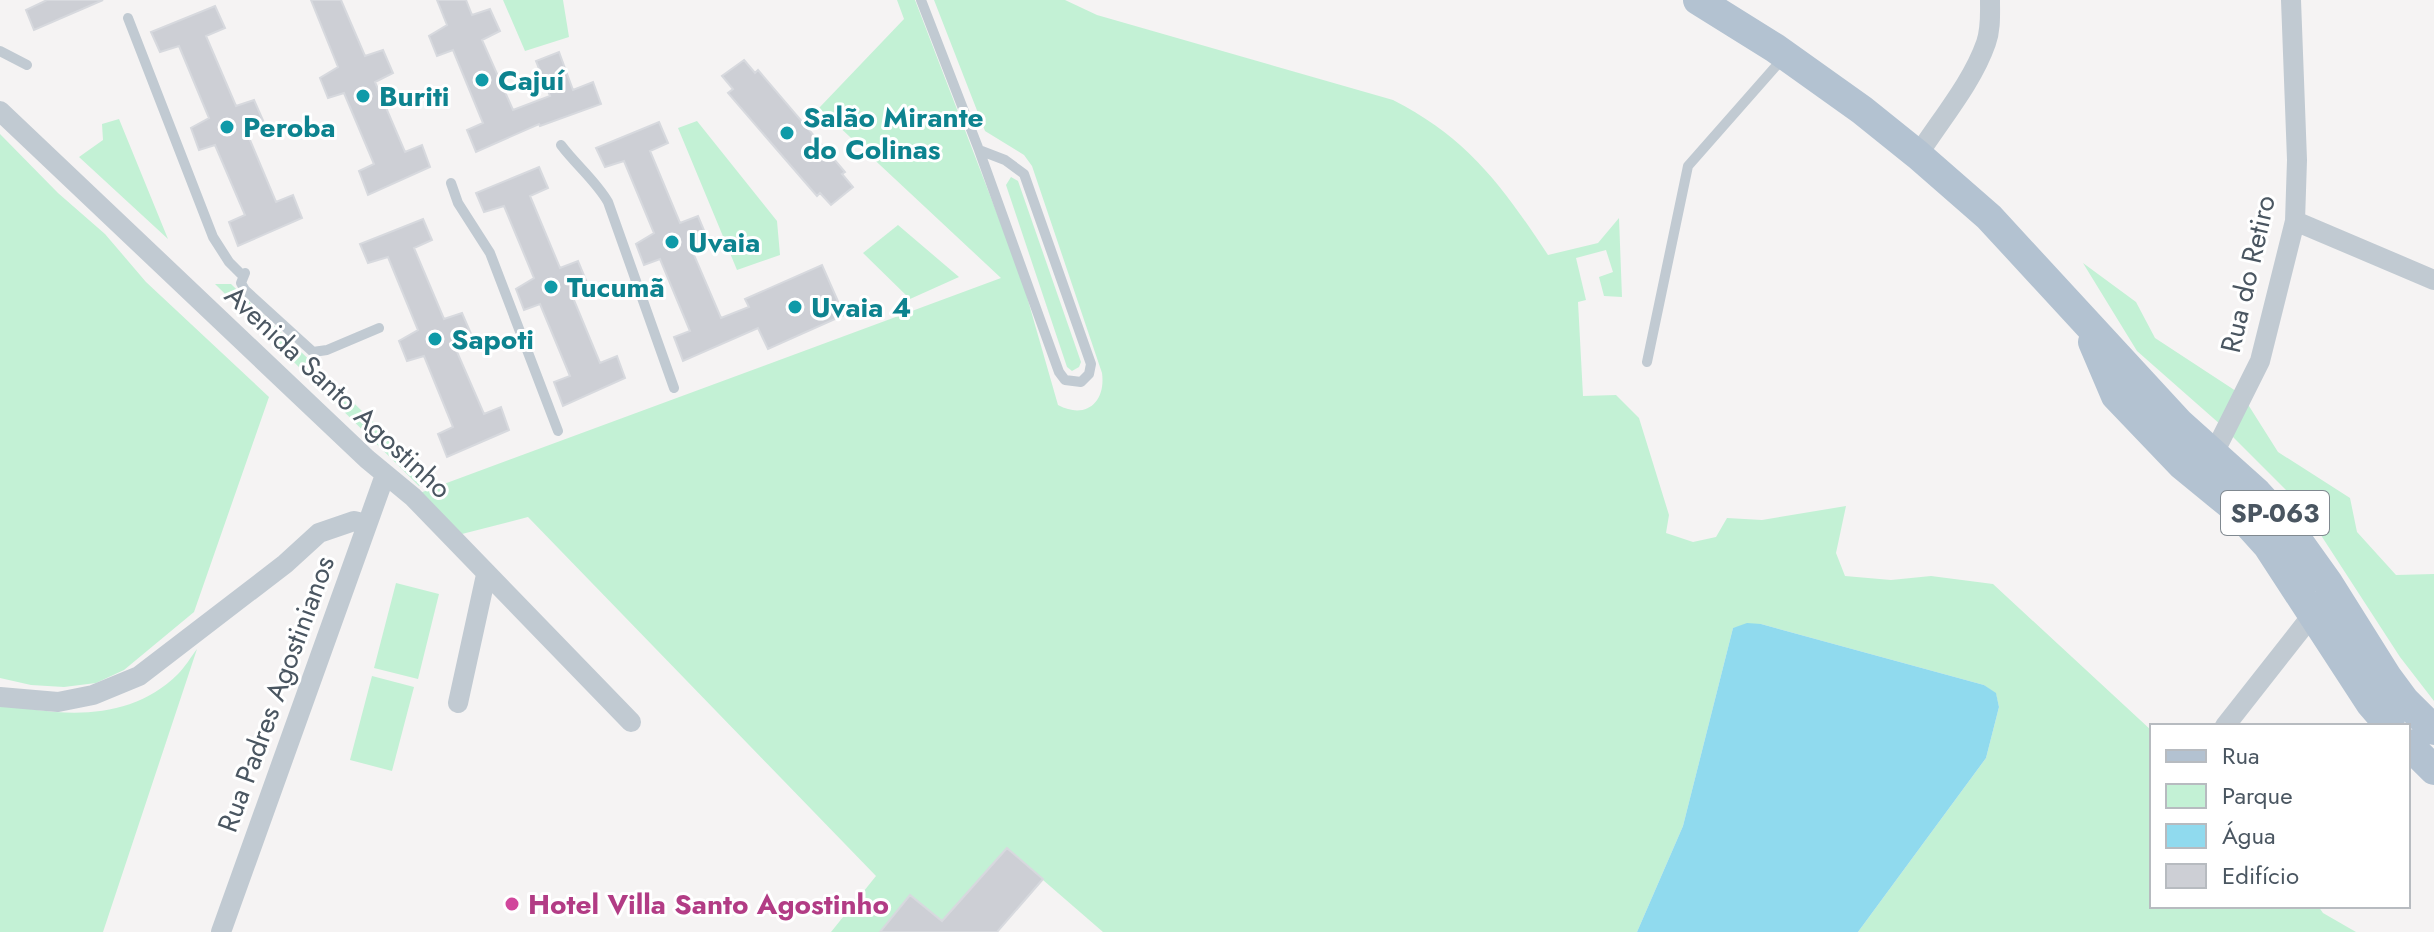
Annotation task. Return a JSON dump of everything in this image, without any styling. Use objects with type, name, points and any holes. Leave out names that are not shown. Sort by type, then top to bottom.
[{"type":"main road","name":"SP-063","points":[[1698,0],[1785,55],[1862,110],[1989,217],[2179,423],[2257,493],[2288,527],[2328,583],[2404,700],[2421,754]]},
{"type":"main road","name":"SP-063","points":[[2084,322],[2116,396],[2182,465],[2250,525],[2284,568],[2371,704],[2388,724]]},
{"type":"street","points":[[1918,155],[1974,70],[1987,42],[1991,24],[1990,0]]},
{"type":"street","name":"Rua do Retiro","points":[[2213,455],[2260,361],[2295,221],[2297,160],[2291,0]]},
{"type":"street","name":"Avenida Santo Agostinho","points":[[0,111],[385,475],[413,497],[631,722]]},
{"type":"street","points":[[2295,221],[2434,280]]},
{"type":"street","name":"Rua Padres Agostinianos","points":[[221,932],[385,475]]},
{"type":"street","points":[[0,697],[58,702],[93,695],[139,676],[285,564],[319,533],[354,521],[367,524]]},
{"type":"street","points":[[458,703],[486,575]]},
{"type":"street","points":[[2227,724],[2313,614]]},
{"type":"lane","points":[[921,0],[1059,372],[1065,380],[1081,382],[1089,374],[1091,364],[1024,174],[1005,160],[979,150]]},
{"type":"lane","points":[[128,18],[213,237],[229,262],[245,273],[241,283],[245,290],[313,352],[327,350],[379,328]]},
{"type":"lane","points":[[0,51],[27,65]]},
{"type":"lane","points":[[1647,362],[1688,166],[1785,55]]},
{"type":"lane","points":[[561,145],[600,188],[608,202],[674,388]]},
{"type":"lane","points":[[451,183],[458,203],[490,253],[558,431]]},
{"type":"green space","points":[[503,0],[563,0],[569,37],[525,51]]},
{"type":"green space","points":[[897,0],[915,0],[1021,276],[1058,405],[1077,410],[1092,406],[1101,392],[1102,373],[1032,166],[1024,155],[985,131],[934,0],[1065,0],[1097,15],[1393,100],[1443,131],[1482,166],[1548,255],[1598,243],[1619,218],[1622,297],[1604,296],[1599,277],[1613,272],[1606,250],[1576,258],[1586,300],[1578,302],[1583,396],[1616,395],[1639,418],[1669,515],[1666,533],[1693,542],[1716,537],[1727,518],[1762,520],[1846,506],[1836,553],[1845,576],[1891,580],[1931,576],[1993,584],[2150,729],[2150,908],[2319,908],[2356,932],[1858,932],[1986,758],[1999,707],[1996,694],[1984,685],[1761,624],[1733,628],[1683,826],[1637,932],[1103,932],[1007,848],[933,932],[831,932],[876,876],[528,517],[458,535],[417,494],[1001,278],[819,108],[904,19]]},
{"type":"green space","points":[[119,119],[168,239],[79,157],[103,140],[102,124]]},
{"type":"green space","points":[[697,121],[777,221],[780,255],[737,270],[678,128]]},
{"type":"green space","points":[[0,134],[58,193],[105,234],[146,282],[269,397],[194,612],[124,670],[96,683],[64,687],[31,685],[0,678]]},
{"type":"green space","points":[[1011,177],[1018,181],[1081,362],[1072,371],[1067,367],[1006,185]]},
{"type":"green space","points":[[898,225],[959,277],[910,299],[863,253]]},
{"type":"green space","points":[[2083,263],[2136,302],[2155,338],[2242,395],[2278,452],[2350,498],[2357,532],[2396,575],[2434,574],[2434,701],[2400,657],[2302,506],[2221,425],[2137,351]]},
{"type":"green space","points":[[215,284],[231,284],[429,476],[419,486]]},
{"type":"green space","points":[[396,583],[439,594],[418,679],[374,668]]},
{"type":"green space","points":[[197,649],[103,932],[0,932],[0,703],[70,713],[117,708],[159,690],[181,671]]},
{"type":"green space","points":[[372,676],[414,687],[392,771],[350,760]]},
{"type":"water","points":[[1747,623],[1761,624],[1984,685],[1996,693],[1999,707],[1986,758],[1858,932],[1637,932],[1683,826],[1733,628]]},
{"type":"building","points":[[47,0],[103,0],[34,30],[26,10]]},
{"type":"building","name":"Buriti","points":[[311,0],[341,0],[365,56],[383,50],[393,73],[375,82],[405,152],[422,145],[430,167],[368,195],[359,171],[374,164],[344,93],[328,98],[320,78],[338,67]]},
{"type":"building","name":"Cajuí","points":[[437,0],[466,0],[472,15],[490,9],[500,31],[482,40],[513,110],[550,96],[536,61],[559,52],[573,90],[593,82],[601,104],[539,124],[476,152],[467,130],[483,123],[453,50],[437,56],[429,36],[447,25]]},
{"type":"building","name":"Peroba","points":[[215,6],[225,28],[206,36],[236,106],[254,100],[265,125],[247,133],[276,202],[293,195],[302,218],[238,246],[229,222],[245,215],[215,145],[199,150],[191,128],[209,118],[179,46],[160,52],[151,32]]},
{"type":"building","name":"Salão Mirante do Colinas","points":[[744,60],[755,73],[758,70],[845,172],[842,174],[853,187],[831,205],[820,193],[817,196],[728,93],[733,89],[722,76]]},
{"type":"building","name":"Uvaia","points":[[659,122],[668,143],[650,151],[680,223],[698,216],[708,240],[691,248],[721,318],[749,307],[745,299],[822,265],[844,315],[768,349],[758,328],[683,361],[674,337],[690,331],[660,259],[644,265],[636,244],[654,233],[624,161],[605,167],[596,148]]},
{"type":"building","name":"Tucumã","points":[[539,167],[548,188],[530,196],[560,268],[578,261],[588,285],[571,293],[600,363],[617,356],[625,378],[563,406],[554,382],[570,376],[540,304],[524,310],[516,289],[534,278],[504,206],[484,212],[476,193]]},
{"type":"building","name":"Sapoti","points":[[423,219],[432,240],[414,248],[444,319],[462,313],[472,336],[454,345],[484,414],[501,407],[509,430],[447,457],[438,434],[453,427],[424,356],[407,361],[399,341],[418,330],[388,257],[368,263],[360,244]]},
{"type":"building","points":[[1007,848],[1043,879],[997,932],[880,932],[910,895],[942,921]]},
{"type":"place","name":"Cajuí","points":[[482,80]]},
{"type":"place","name":"Buriti","points":[[363,96]]},
{"type":"place","name":"Peroba","points":[[227,127]]},
{"type":"place","name":"Salão Mirante do Colinas","points":[[787,133]]},
{"type":"place","name":"Uvaia","points":[[672,242]]},
{"type":"place","name":"Tucumã","points":[[551,287]]},
{"type":"place","name":"Uvaia 4","points":[[795,307]]},
{"type":"place","name":"Sapoti","points":[[435,339]]},
{"type":"place","name":"Hotel Villa Santo Agostinho","points":[[512,904]]}]
